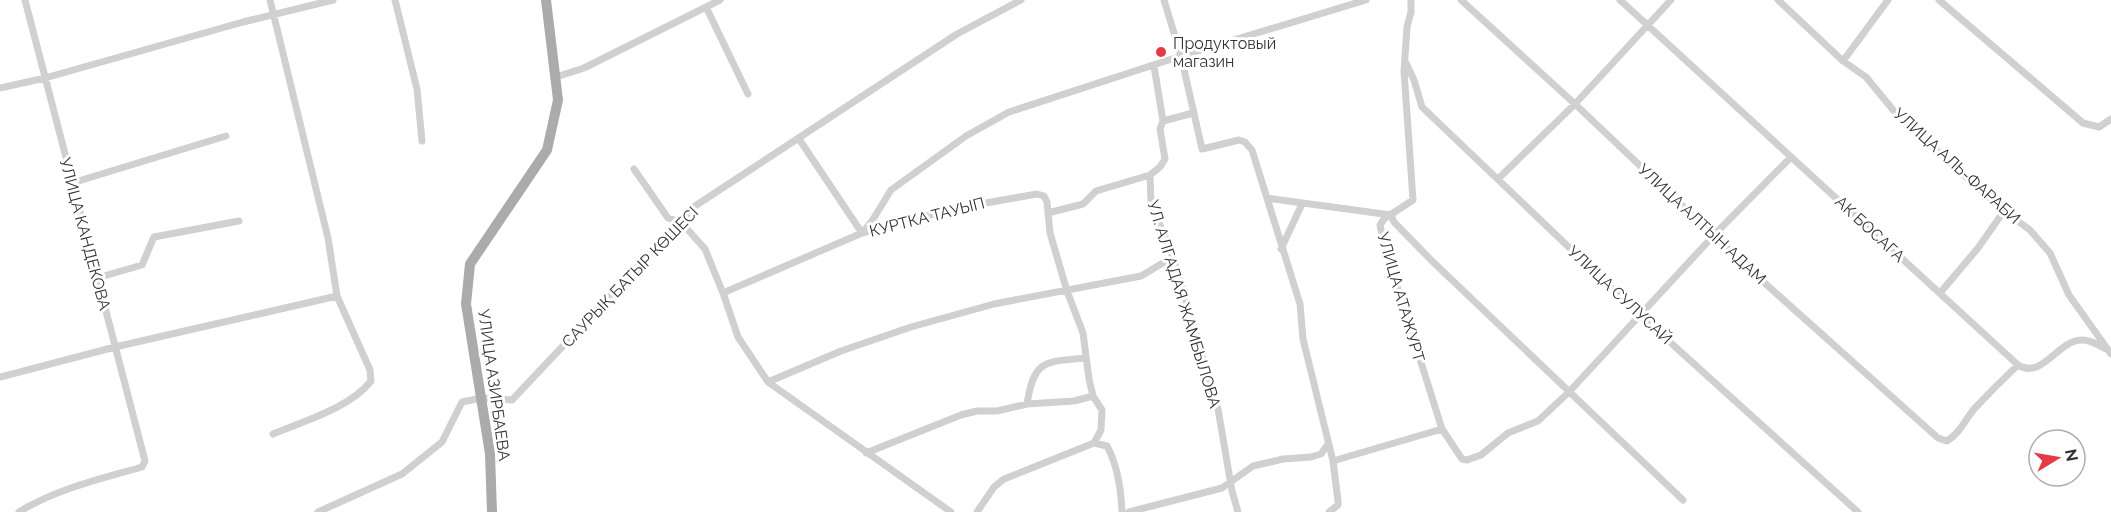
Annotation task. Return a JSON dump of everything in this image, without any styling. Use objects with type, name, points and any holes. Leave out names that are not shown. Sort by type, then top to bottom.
[{"type":"main road","name":"УЛИЦА АЗИРБАЕВА","points":[[492,512],[490,454],[466,304],[470,264],[547,150],[558,100],[546,0]]},
{"type":"street","name":"УЛИЦА КАНДЕКОВА","points":[[19,512],[65,490],[141,467],[145,461],[25,0]]},
{"type":"street","points":[[270,0],[328,238],[337,296],[370,370],[371,381],[363,392],[329,411],[273,434]]},
{"type":"street","points":[[0,88],[45,78],[333,0]]},
{"type":"street","points":[[395,0],[417,89],[422,141]]},
{"type":"street","points":[[556,77],[584,68],[720,0]]},
{"type":"street","name":"САУРЫҚ БАТЫР КӨШЕСІ","points":[[482,398],[512,400],[695,206],[957,34],[1021,0]]},
{"type":"street","points":[[1164,0],[1181,56],[1202,149],[1239,140],[1245,142],[1251,150],[1267,198],[1300,304],[1303,339],[1333,461],[1338,505],[1329,512]]},
{"type":"street","points":[[799,139],[862,233],[891,190],[966,136],[1009,112],[1181,56],[1366,0]]},
{"type":"street","name":"УЛИЦА АТАЖУРТ","points":[[1411,0],[1412,12],[1407,27],[1405,60],[1409,169],[1413,200],[1384,219],[1380,225],[1384,245],[1442,429],[1462,459],[1467,460],[1481,455],[1508,434],[1538,421],[1569,392]]},
{"type":"street","name":"УЛИЦА АЛТЫН АДАМ","points":[[1462,0],[1714,235],[1938,438],[1947,441],[1956,436],[1970,414],[1988,393],[2018,365]]},
{"type":"street","name":"АК БОСАГА","points":[[1620,0],[2018,365]]},
{"type":"street","points":[[1498,179],[1575,104],[1671,0]]},
{"type":"street","name":"УЛИЦА АЛЬ-ФАРАБИ","points":[[1778,0],[1843,61],[1866,77],[1894,111],[2004,211],[2030,230],[2050,253],[2069,295],[2109,352]]},
{"type":"street","points":[[1843,61],[1888,0]]},
{"type":"street","points":[[1939,0],[2084,123],[2098,127],[2111,119]]},
{"type":"street","points":[[706,7],[748,94]]},
{"type":"street","name":"УЛИЦА СУЛУСАЙ","points":[[1405,60],[1422,107],[1641,316],[1858,512]]},
{"type":"street","points":[[1094,443],[1101,430],[1102,410],[1093,396],[1085,358],[1083,333],[1067,291],[1050,233],[1048,213],[1083,204],[1096,191],[1150,175],[1165,159],[1160,129],[1163,122],[1154,66]]},
{"type":"street","points":[[1163,122],[1193,113]]},
{"type":"street","points":[[72,183],[226,136]]},
{"type":"street","points":[[1569,392],[1714,235],[1791,157]]},
{"type":"street","points":[[634,169],[668,218],[681,222],[705,249],[738,337],[768,382],[951,512]]},
{"type":"street","name":"УЛ. АЛГАДАЯ ЖАМБЫЛОВА","points":[[1150,175],[1151,203],[1173,257],[1218,409],[1230,483],[1238,512]]},
{"type":"street","name":"КУРТКА ТАУЫП","points":[[723,293],[862,233],[957,208],[1037,194],[1044,196],[1048,213]]},
{"type":"street","points":[[1267,198],[1391,215],[1394,222],[1432,261],[1683,500]]},
{"type":"street","points":[[1281,249],[1302,204]]},
{"type":"street","points":[[1940,293],[1978,248],[2004,211]]},
{"type":"street","points":[[97,278],[142,265],[154,237],[239,221]]},
{"type":"street","points":[[768,382],[841,351],[911,327],[994,304],[1141,276],[1173,257]]},
{"type":"street","points":[[0,377],[115,347],[337,296]]},
{"type":"street","points":[[2018,365],[2031,369],[2066,344],[2080,340],[2093,342],[2109,352]]},
{"type":"street","points":[[1028,404],[1030,389],[1036,373],[1044,363],[1085,358]]},
{"type":"street","points":[[866,453],[961,415],[1093,396]]},
{"type":"street","points":[[318,512],[402,474],[442,442],[462,402],[482,398]]},
{"type":"street","points":[[1333,461],[1442,429]]},
{"type":"street","points":[[977,512],[994,487],[1004,479],[1094,443],[1107,446],[1113,458],[1121,488],[1122,512]]},
{"type":"street","points":[[1129,512],[1222,489],[1253,466],[1283,459],[1311,457],[1321,454],[1328,444]]},
{"type":"place","name":"Продуктовый магазин","points":[[1161,52]]}]
